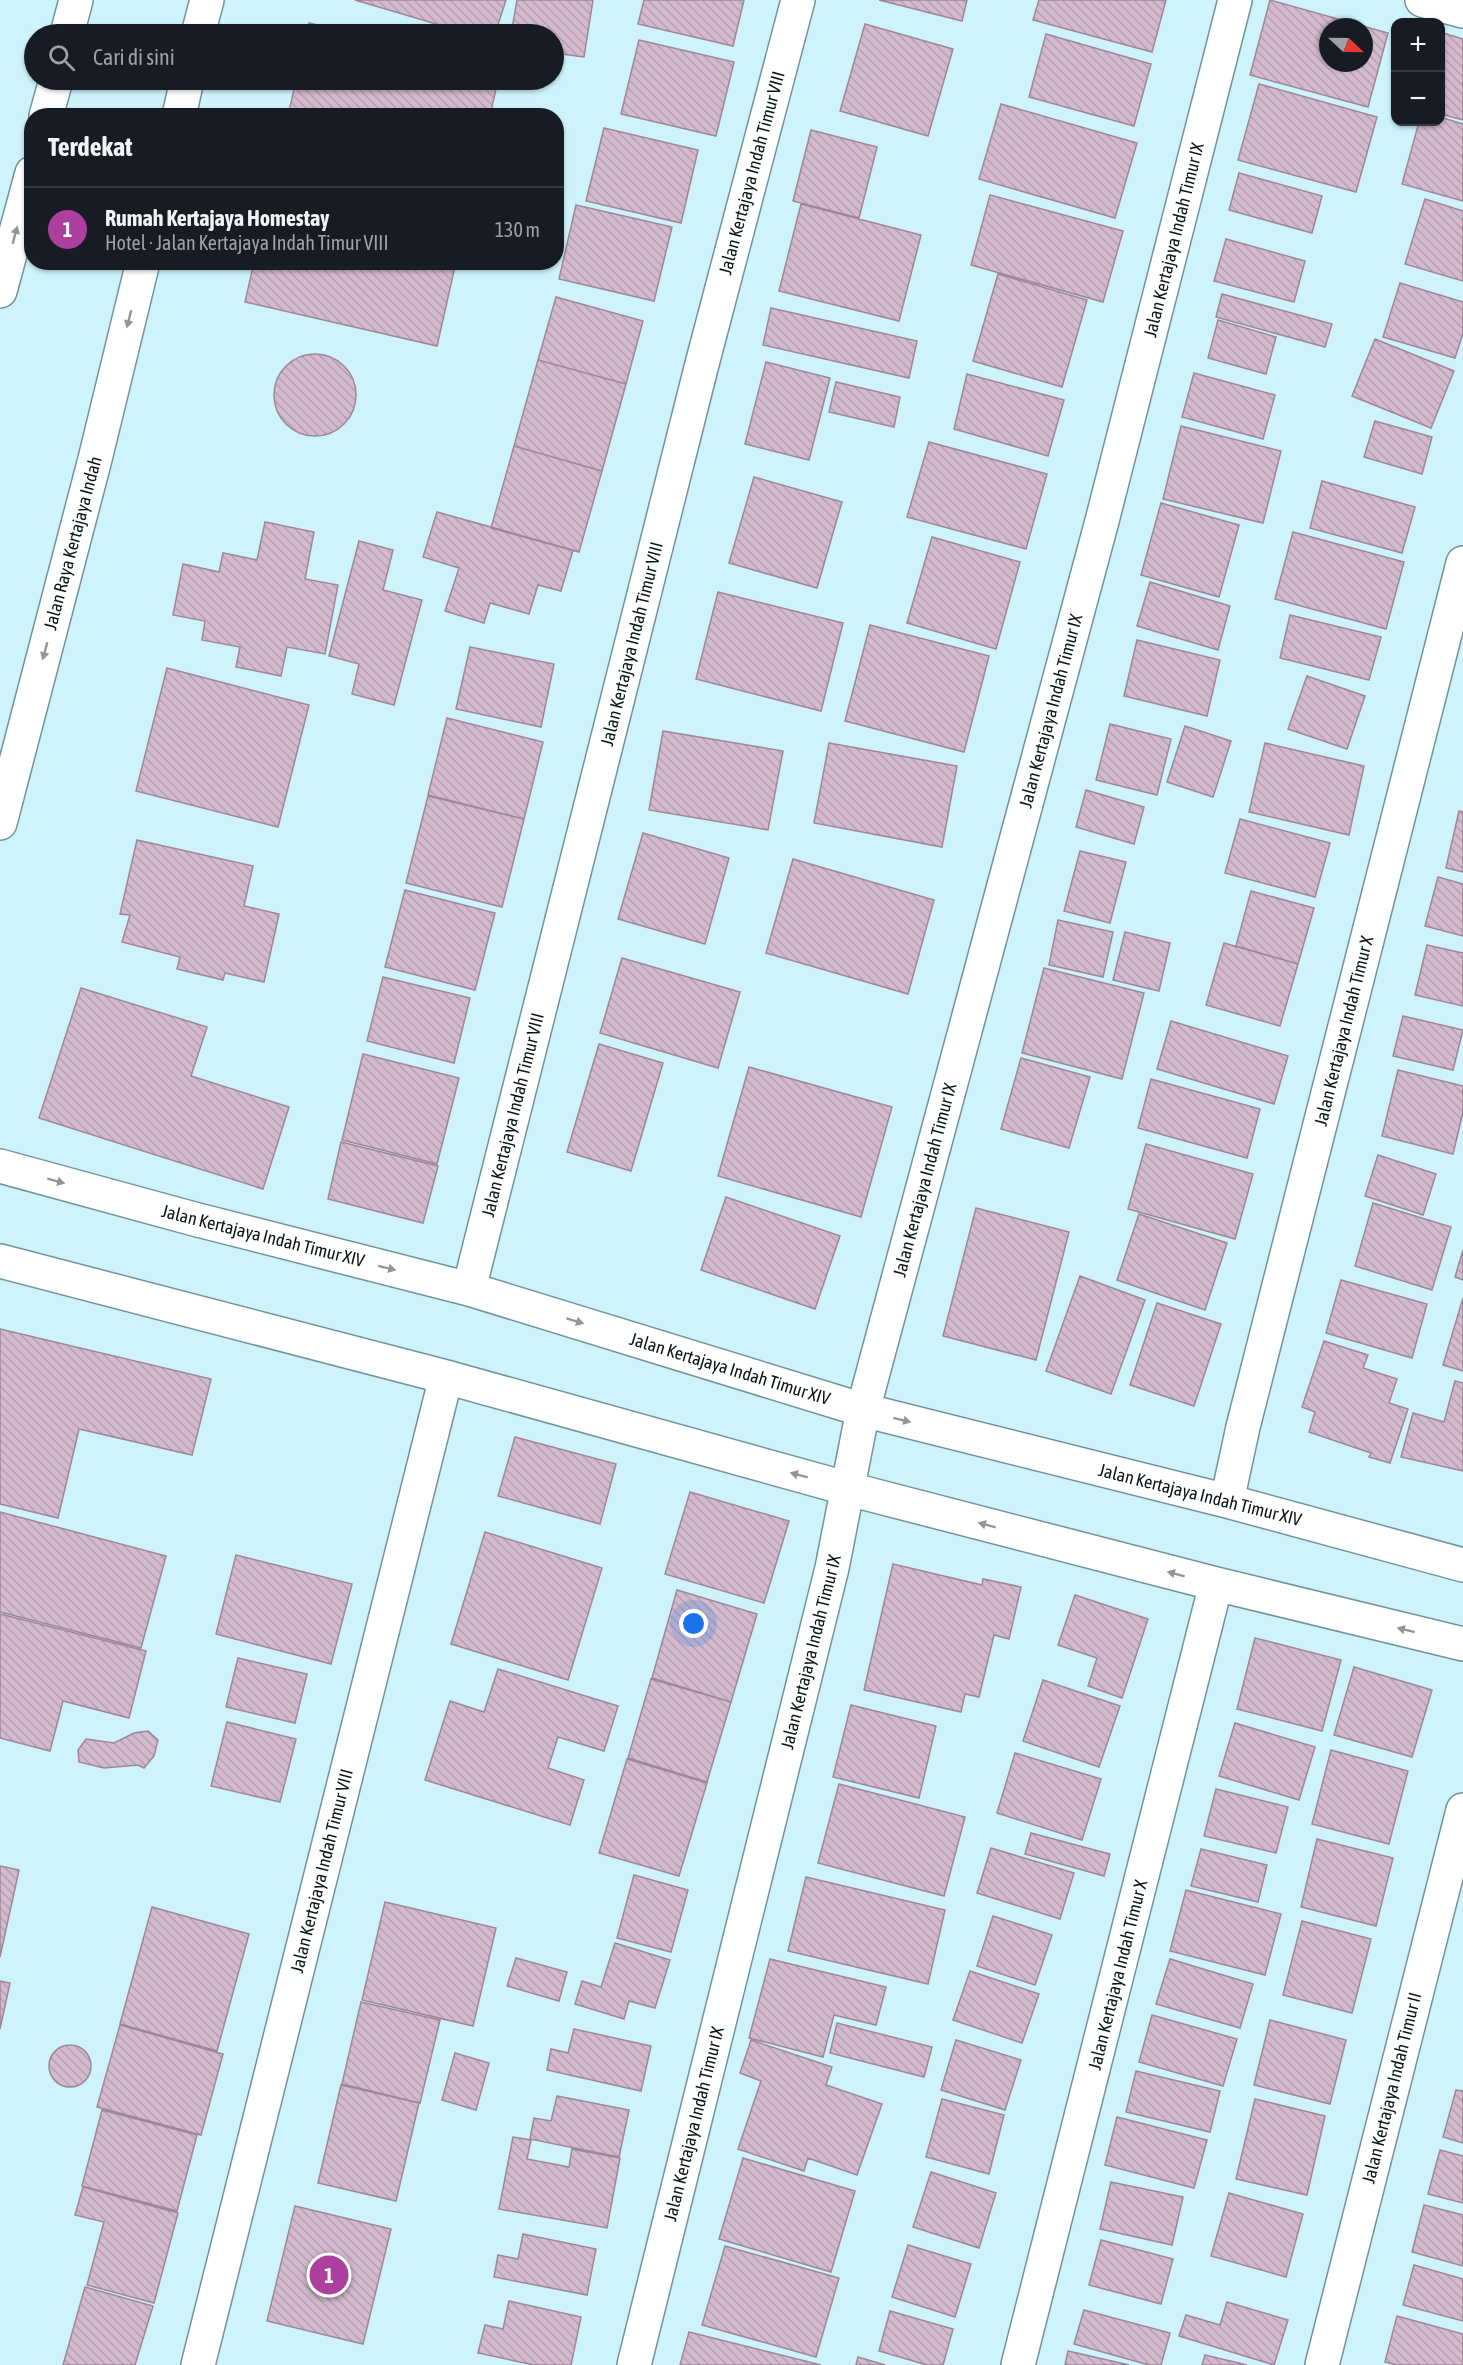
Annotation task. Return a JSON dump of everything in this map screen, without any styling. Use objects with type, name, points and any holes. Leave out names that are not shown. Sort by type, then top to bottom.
[{"type":"street","points":[[70,24],[76,0]]},
{"type":"street","points":[[201,24],[207,0]]},
{"type":"street","name":"Jalan Kertajaya Indah Timur VIII","points":[[469,1289],[702,364],[798,0]]},
{"type":"street","name":"Jalan Kertajaya Indah Timur IX","points":[[634,2365],[832,1569],[863,1410],[1102,521],[1235,0]]},
{"type":"street","points":[[1422,0],[1463,11]]},
{"type":"street","points":[[48,108],[53,90]]},
{"type":"street","points":[[180,108],[184,90]]},
{"type":"street","points":[[0,291],[24,202]]},
{"type":"street","name":"Jalan Raya Kertajaya Indah","points":[[0,823],[92,470],[141,270]]},
{"type":"street","name":"Jalan Kertajaya Indah Timur X","points":[[1227,1501],[1246,1416],[1463,563]]},
{"type":"street","name":"Jalan Kertajaya Indah Timur XIV","points":[[0,1166],[194,1219],[469,1289],[863,1410],[1227,1501],[1463,1565]]},
{"type":"street","points":[[0,1261],[446,1377],[849,1488],[1216,1584],[1463,1644]]},
{"type":"street","name":"Jalan Kertajaya Indah Timur VIII","points":[[198,2365],[446,1377]]},
{"type":"street","name":"Jalan Kertajaya Indah Timur X","points":[[1018,2365],[1216,1584]]},
{"type":"street","name":"Jalan Kertajaya Indah Timur II","points":[[1322,2365],[1463,1810]]},
{"type":"building","points":[[355,0],[506,0],[498,24],[436,24]]},
{"type":"building","points":[[517,0],[593,0],[584,57],[564,54],[564,24],[513,24]]},
{"type":"building","points":[[644,0],[744,0],[733,46],[638,24]]},
{"type":"building","points":[[879,0],[967,0],[962,21]]},
{"type":"building","points":[[1039,0],[1166,0],[1152,52],[1033,20]]},
{"type":"building","points":[[1270,0],[1334,18],[1319,18],[1319,72],[1373,72],[1373,29],[1388,33],[1368,107],[1250,75]]},
{"type":"building","points":[[865,24],[953,49],[928,136],[840,111]]},
{"type":"building","points":[[1046,34],[1151,64],[1134,126],[1029,97]]},
{"type":"building","points":[[1445,34],[1463,39],[1463,120],[1445,115]]},
{"type":"building","points":[[639,40],[734,62],[716,136],[621,114]]},
{"type":"building","points":[[1259,84],[1377,117],[1356,192],[1238,160]]},
{"type":"building","points":[[294,90],[496,90],[492,108],[290,108]]},
{"type":"building","points":[[1001,104],[1137,143],[1115,218],[979,179]]},
{"type":"building","points":[[1445,119],[1463,124],[1463,201],[1402,184],[1418,126],[1445,126]]},
{"type":"building","points":[[604,128],[698,150],[681,223],[586,201]]},
{"type":"building","points":[[811,130],[877,147],[859,218],[793,201]]},
{"type":"building","points":[[1239,173],[1322,196],[1312,233],[1229,210]]},
{"type":"building","points":[[990,195],[1123,231],[1103,302],[971,265]]},
{"type":"building","points":[[1425,199],[1463,211],[1463,281],[1405,264]]},
{"type":"building","points":[[801,204],[921,235],[899,321],[779,291]]},
{"type":"building","points":[[576,205],[672,227],[654,301],[559,279],[561,270],[564,270],[564,257]]},
{"type":"building","points":[[1226,239],[1305,261],[1294,302],[1214,281]]},
{"type":"building","points":[[252,270],[454,270],[437,346],[245,302]]},
{"type":"building","points":[[998,274],[1087,300],[1062,387],[973,361]]},
{"type":"building","points":[[1400,283],[1463,302],[1463,333],[1455,358],[1383,337]]},
{"type":"building","points":[[1222,294],[1332,324],[1325,347],[1216,317]]},
{"type":"building","points":[[556,297],[643,321],[626,384],[538,360]]},
{"type":"building","points":[[771,308],[917,341],[909,378],[763,345]]},
{"type":"building","points":[[1218,320],[1276,337],[1266,374],[1208,358]]},
{"type":"building","points":[[1375,339],[1454,371],[1431,428],[1352,396]]},
{"type":"building","points":[[315,354],[331,357],[344,366],[353,379],[356,395],[353,411],[344,424],[331,433],[315,436],[299,433],[286,424],[277,411],[274,395],[277,379],[286,366],[299,357]]},
{"type":"building","points":[[538,360],[626,384],[602,471],[514,446]]},
{"type":"building","points":[[766,362],[830,378],[809,460],[745,444]]},
{"type":"building","points":[[1194,373],[1275,395],[1263,439],[1182,417]]},
{"type":"building","points":[[967,374],[1064,400],[1048,456],[954,429]]},
{"type":"building","points":[[836,382],[900,397],[894,427],[829,412]]},
{"type":"building","points":[[1375,421],[1432,437],[1422,474],[1364,457]]},
{"type":"building","points":[[1181,426],[1281,451],[1263,523],[1163,499]]},
{"type":"building","points":[[929,442],[1047,474],[1026,549],[907,517]]},
{"type":"building","points":[[514,446],[602,471],[579,552],[491,528]]},
{"type":"building","points":[[754,477],[842,502],[817,588],[729,563]]},
{"type":"building","points":[[1322,481],[1415,507],[1402,553],[1310,528]]},
{"type":"building","points":[[1161,503],[1239,525],[1219,597],[1141,575]]},
{"type":"building","points":[[437,512],[573,550],[561,591],[538,585],[529,614],[490,603],[484,623],[445,611],[459,568],[423,557]]},
{"type":"building","points":[[265,522],[314,532],[305,579],[338,585],[325,654],[287,647],[281,676],[236,667],[240,647],[202,640],[205,621],[173,615],[183,564],[219,572],[223,553],[257,560]]},
{"type":"building","points":[[1293,532],[1404,562],[1386,629],[1275,599]]},
{"type":"building","points":[[932,537],[1020,562],[996,649],[907,623]]},
{"type":"building","points":[[359,541],[393,550],[383,590],[422,600],[394,705],[352,694],[359,664],[329,656]]},
{"type":"building","points":[[1150,582],[1230,606],[1218,650],[1137,626]]},
{"type":"building","points":[[718,592],[843,623],[821,711],[696,679]]},
{"type":"building","points":[[1290,615],[1381,637],[1369,680],[1280,658]]},
{"type":"building","points":[[870,625],[989,656],[964,752],[845,721]]},
{"type":"building","points":[[1137,640],[1220,660],[1207,716],[1124,696]]},
{"type":"building","points":[[470,647],[554,664],[541,727],[456,709]]},
{"type":"building","points":[[167,668],[309,705],[278,827],[136,791]]},
{"type":"building","points":[[1307,676],[1365,696],[1347,749],[1288,729]]},
{"type":"building","points":[[447,718],[543,742],[524,819],[428,795]]},
{"type":"building","points":[[1110,724],[1171,739],[1157,795],[1096,780]]},
{"type":"building","points":[[1185,726],[1231,741],[1213,797],[1167,782]]},
{"type":"building","points":[[663,731],[783,751],[768,830],[649,810]]},
{"type":"building","points":[[829,743],[957,766],[942,847],[814,823]]},
{"type":"building","points":[[1265,743],[1364,766],[1349,835],[1249,812]]},
{"type":"building","points":[[1086,790],[1144,807],[1134,844],[1076,827]]},
{"type":"building","points":[[428,796],[524,819],[502,907],[406,883]]},
{"type":"building","points":[[1459,811],[1463,812],[1463,872],[1446,868]]},
{"type":"building","points":[[1240,819],[1330,843],[1315,897],[1225,873]]},
{"type":"building","points":[[643,833],[729,858],[705,944],[618,919]]},
{"type":"building","points":[[137,840],[253,866],[244,906],[279,914],[264,982],[225,973],[223,980],[177,969],[180,957],[122,942],[130,915],[120,914]]},
{"type":"building","points":[[1080,851],[1126,862],[1110,923],[1064,911]]},
{"type":"building","points":[[793,859],[934,900],[908,994],[766,953]]},
{"type":"building","points":[[1438,877],[1463,884],[1463,936],[1425,926]]},
{"type":"building","points":[[405,890],[495,913],[475,990],[385,967]]},
{"type":"building","points":[[1251,891],[1314,908],[1298,964],[1236,946]]},
{"type":"building","points":[[1058,920],[1113,932],[1103,977],[1049,965]]},
{"type":"building","points":[[1125,932],[1170,943],[1159,991],[1113,980]]},
{"type":"building","points":[[1224,943],[1298,964],[1280,1026],[1206,1005]]},
{"type":"building","points":[[1427,945],[1463,953],[1463,1006],[1415,995]]},
{"type":"building","points":[[622,958],[740,992],[718,1068],[600,1033]]},
{"type":"building","points":[[1044,968],[1144,993],[1122,1079],[1022,1053]]},
{"type":"building","points":[[383,977],[470,998],[454,1063],[367,1041]]},
{"type":"building","points":[[81,988],[207,1027],[191,1076],[289,1107],[263,1189],[39,1118]]},
{"type":"building","points":[[1403,1016],[1463,1030],[1453,1070],[1393,1056]]},
{"type":"building","points":[[1171,1021],[1288,1056],[1274,1104],[1157,1069]]},
{"type":"building","points":[[599,1044],[663,1063],[631,1171],[567,1152]]},
{"type":"building","points":[[363,1054],[459,1078],[437,1164],[342,1140]]},
{"type":"building","points":[[1021,1058],[1090,1077],[1069,1148],[1001,1129]]},
{"type":"building","points":[[749,1067],[892,1107],[861,1217],[718,1176]]},
{"type":"building","points":[[1398,1070],[1463,1086],[1463,1112],[1453,1154],[1382,1136]]},
{"type":"building","points":[[1151,1079],[1260,1109],[1247,1158],[1138,1128]]},
{"type":"building","points":[[341,1142],[438,1166],[423,1223],[328,1199]]},
{"type":"building","points":[[1146,1144],[1253,1174],[1235,1239],[1128,1209]]},
{"type":"building","points":[[1378,1155],[1436,1174],[1423,1215],[1365,1196]]},
{"type":"building","points":[[726,1197],[840,1236],[815,1309],[701,1270]]},
{"type":"building","points":[[1373,1203],[1451,1227],[1432,1290],[1355,1266]]},
{"type":"building","points":[[976,1208],[1069,1232],[1036,1360],[943,1336]]},
{"type":"building","points":[[1139,1214],[1227,1243],[1205,1310],[1117,1280]]},
{"type":"building","points":[[1463,1250],[1463,1280],[1455,1277]]},
{"type":"building","points":[[1080,1276],[1145,1300],[1111,1394],[1046,1371]]},
{"type":"building","points":[[1341,1280],[1427,1304],[1412,1358],[1326,1333]]},
{"type":"building","points":[[1463,1298],[1463,1371],[1443,1365]]},
{"type":"building","points":[[1157,1303],[1221,1324],[1194,1406],[1130,1385]]},
{"type":"building","points":[[0,1329],[211,1379],[192,1455],[79,1429],[58,1518],[0,1504]]},
{"type":"building","points":[[1324,1341],[1368,1355],[1363,1368],[1397,1379],[1389,1403],[1408,1409],[1390,1463],[1369,1457],[1371,1453],[1309,1432],[1315,1412],[1302,1407]]},
{"type":"building","points":[[1455,1381],[1463,1383],[1463,1471],[1401,1457],[1413,1413],[1444,1422]]},
{"type":"building","points":[[515,1437],[616,1464],[600,1524],[498,1496]]},
{"type":"building","points":[[690,1492],[789,1521],[764,1603],[665,1574]]},
{"type":"building","points":[[0,1512],[166,1556],[141,1648],[0,1612]]},
{"type":"building","points":[[485,1532],[602,1568],[568,1680],[451,1644]]},
{"type":"building","points":[[236,1555],[352,1584],[331,1664],[216,1634]]},
{"type":"building","points":[[893,1564],[982,1585],[983,1579],[1021,1587],[1009,1639],[994,1635],[979,1697],[965,1694],[961,1712],[864,1690]]},
{"type":"building","points":[[677,1590],[757,1614],[731,1702],[652,1678]]},
{"type":"building","points":[[1075,1595],[1148,1619],[1122,1698],[1088,1686],[1097,1658],[1058,1645]]},
{"type":"building","points":[[0,1614],[146,1651],[129,1718],[63,1701],[50,1751],[0,1738]]},
{"type":"building","points":[[1255,1638],[1341,1660],[1322,1731],[1237,1709]]},
{"type":"building","points":[[238,1658],[307,1674],[295,1723],[226,1707]]},
{"type":"building","points":[[1354,1667],[1432,1690],[1412,1757],[1334,1735]]},
{"type":"building","points":[[498,1669],[618,1706],[604,1751],[558,1737],[548,1768],[584,1780],[570,1825],[425,1780],[450,1701],[484,1712]]},
{"type":"building","points":[[651,1679],[731,1702],[707,1782],[628,1758]]},
{"type":"building","points":[[1043,1680],[1120,1706],[1099,1767],[1023,1741]]},
{"type":"building","points":[[851,1705],[936,1726],[919,1798],[833,1777]]},
{"type":"building","points":[[227,1722],[296,1739],[280,1802],[211,1786]]},
{"type":"building","points":[[1235,1723],[1315,1747],[1299,1800],[1219,1776]]},
{"type":"building","points":[[148,1731],[158,1740],[154,1756],[144,1768],[138,1765],[104,1768],[79,1762],[78,1750],[86,1739],[114,1743],[134,1733]]},
{"type":"building","points":[[1331,1750],[1408,1771],[1389,1844],[1312,1824]]},
{"type":"building","points":[[1015,1753],[1101,1779],[1082,1840],[997,1813]]},
{"type":"building","points":[[627,1759],[707,1783],[679,1876],[599,1853]]},
{"type":"building","points":[[839,1784],[965,1817],[944,1896],[818,1863]]},
{"type":"building","points":[[1216,1789],[1288,1807],[1276,1853],[1204,1836]]},
{"type":"building","points":[[1031,1833],[1110,1854],[1104,1876],[1025,1854]]},
{"type":"building","points":[[1317,1839],[1393,1858],[1376,1926],[1301,1907]]},
{"type":"building","points":[[991,1848],[1074,1873],[1060,1919],[977,1893]]},
{"type":"building","points":[[1201,1849],[1267,1865],[1258,1902],[1191,1886]]},
{"type":"building","points":[[0,1866],[19,1870],[0,1957]]},
{"type":"building","points":[[634,1875],[688,1890],[671,1952],[617,1938]]},
{"type":"building","points":[[806,1877],[945,1910],[928,1984],[788,1951]]},
{"type":"building","points":[[1186,1890],[1281,1914],[1265,1975],[1170,1951]]},
{"type":"building","points":[[385,1902],[496,1928],[473,2026],[362,2000]]},
{"type":"building","points":[[152,1907],[249,1934],[217,2051],[120,2024]]},
{"type":"building","points":[[993,1916],[1052,1935],[1035,1985],[977,1966]]},
{"type":"building","points":[[1302,1921],[1371,1939],[1352,2013],[1283,1995]]},
{"type":"building","points":[[615,1943],[670,1960],[655,2008],[629,2001],[624,2019],[575,2004],[582,1981],[601,1987]]},
{"type":"building","points":[[516,1958],[567,1972],[559,2001],[507,1986]]},
{"type":"building","points":[[770,1959],[886,1987],[876,2025],[834,2015],[823,2057],[749,2038]]},
{"type":"building","points":[[1170,1959],[1253,1984],[1240,2028],[1156,2004]]},
{"type":"building","points":[[970,1971],[1039,1994],[1022,2043],[953,2020]]},
{"type":"building","points":[[0,1981],[10,1983],[0,2029]]},
{"type":"building","points":[[361,2002],[440,2020],[420,2103],[342,2084]]},
{"type":"building","points":[[1152,2015],[1237,2039],[1223,2086],[1139,2062]]},
{"type":"building","points":[[1270,2020],[1346,2040],[1330,2104],[1254,2085]]},
{"type":"building","points":[[837,2023],[932,2047],[924,2077],[830,2053]]},
{"type":"building","points":[[120,2025],[223,2054],[201,2135],[97,2107]]},
{"type":"building","points":[[574,2029],[651,2046],[641,2091],[547,2070],[551,2049],[568,2053]]},
{"type":"building","points":[[751,2040],[832,2067],[826,2085],[882,2104],[857,2175],[808,2158],[804,2171],[738,2149],[761,2081],[740,2073]]},
{"type":"building","points":[[956,2040],[1021,2060],[1005,2110],[941,2090]]},
{"type":"building","points":[[70,2045],[85,2051],[91,2066],[85,2081],[70,2087],[55,2081],[49,2066],[55,2051]]},
{"type":"building","points":[[455,2053],[489,2063],[476,2110],[442,2100]]},
{"type":"building","points":[[1136,2071],[1220,2091],[1210,2132],[1126,2112]]},
{"type":"building","points":[[341,2085],[419,2103],[396,2201],[318,2183]]},
{"type":"building","points":[[1456,2090],[1463,2091],[1463,2143],[1443,2137]]},
{"type":"building","points":[[557,2096],[629,2110],[619,2157],[530,2139],[534,2118],[551,2121]]},
{"type":"building","points":[[942,2099],[1004,2115],[989,2174],[926,2157]]},
{"type":"building","points":[[1255,2099],[1325,2116],[1307,2195],[1236,2179]]},
{"type":"building","points":[[102,2110],[197,2135],[177,2211],[82,2186]]},
{"type":"building","points":[[1117,2117],[1207,2140],[1194,2188],[1105,2165]]},
{"type":"building","points":[[513,2137],[531,2140],[527,2159],[569,2167],[572,2149],[620,2158],[607,2228],[499,2209]]},
{"type":"building","points":[[1440,2150],[1463,2156],[1463,2203],[1428,2194]]},
{"type":"building","points":[[743,2158],[855,2191],[831,2272],[719,2239]]},
{"type":"building","points":[[931,2172],[996,2193],[979,2248],[913,2227]]},
{"type":"building","points":[[1111,2182],[1183,2197],[1172,2245],[1100,2229]]},
{"type":"building","points":[[83,2187],[178,2213],[154,2303],[87,2285],[104,2222],[75,2215]]},
{"type":"building","points":[[1229,2193],[1303,2214],[1286,2277],[1211,2256]]},
{"type":"building","points":[[1424,2205],[1463,2215],[1463,2266],[1412,2252]]},
{"type":"building","points":[[295,2206],[391,2229],[363,2344],[267,2321]]},
{"type":"building","points":[[523,2234],[596,2249],[587,2295],[494,2277],[498,2255],[518,2259]]},
{"type":"building","points":[[1101,2240],[1173,2259],[1161,2304],[1089,2285]]},
{"type":"building","points":[[908,2245],[971,2264],[955,2317],[892,2297]]},
{"type":"building","points":[[725,2246],[839,2278],[816,2357],[702,2325]]},
{"type":"building","points":[[1414,2265],[1463,2279],[1463,2321],[1403,2305]]},
{"type":"building","points":[[85,2287],[153,2306],[135,2365],[63,2365]]},
{"type":"building","points":[[509,2301],[581,2317],[571,2365],[534,2365],[478,2353],[485,2325],[503,2329]]},
{"type":"building","points":[[1227,2302],[1288,2320],[1274,2365],[1179,2336],[1186,2315],[1220,2325]]},
{"type":"building","points":[[1084,2310],[1170,2333],[1161,2365],[1149,2365],[1074,2344]]},
{"type":"building","points":[[890,2311],[953,2329],[943,2365],[927,2365],[879,2351]]},
{"type":"building","points":[[1397,2316],[1463,2334],[1463,2365],[1397,2365],[1385,2362]]},
{"type":"building","points":[[689,2332],[821,2365],[680,2365]]},
{"type":"building","points":[[1068,2351],[1129,2365],[1065,2365]]},
{"type":"building","points":[[1205,2355],[1247,2365],[1202,2365]]},
{"type":"building","points":[[858,2357],[885,2365],[856,2365]]},
{"type":"place","name":"Rumah Kertajaya Homestay","points":[[329,2275]]}]
